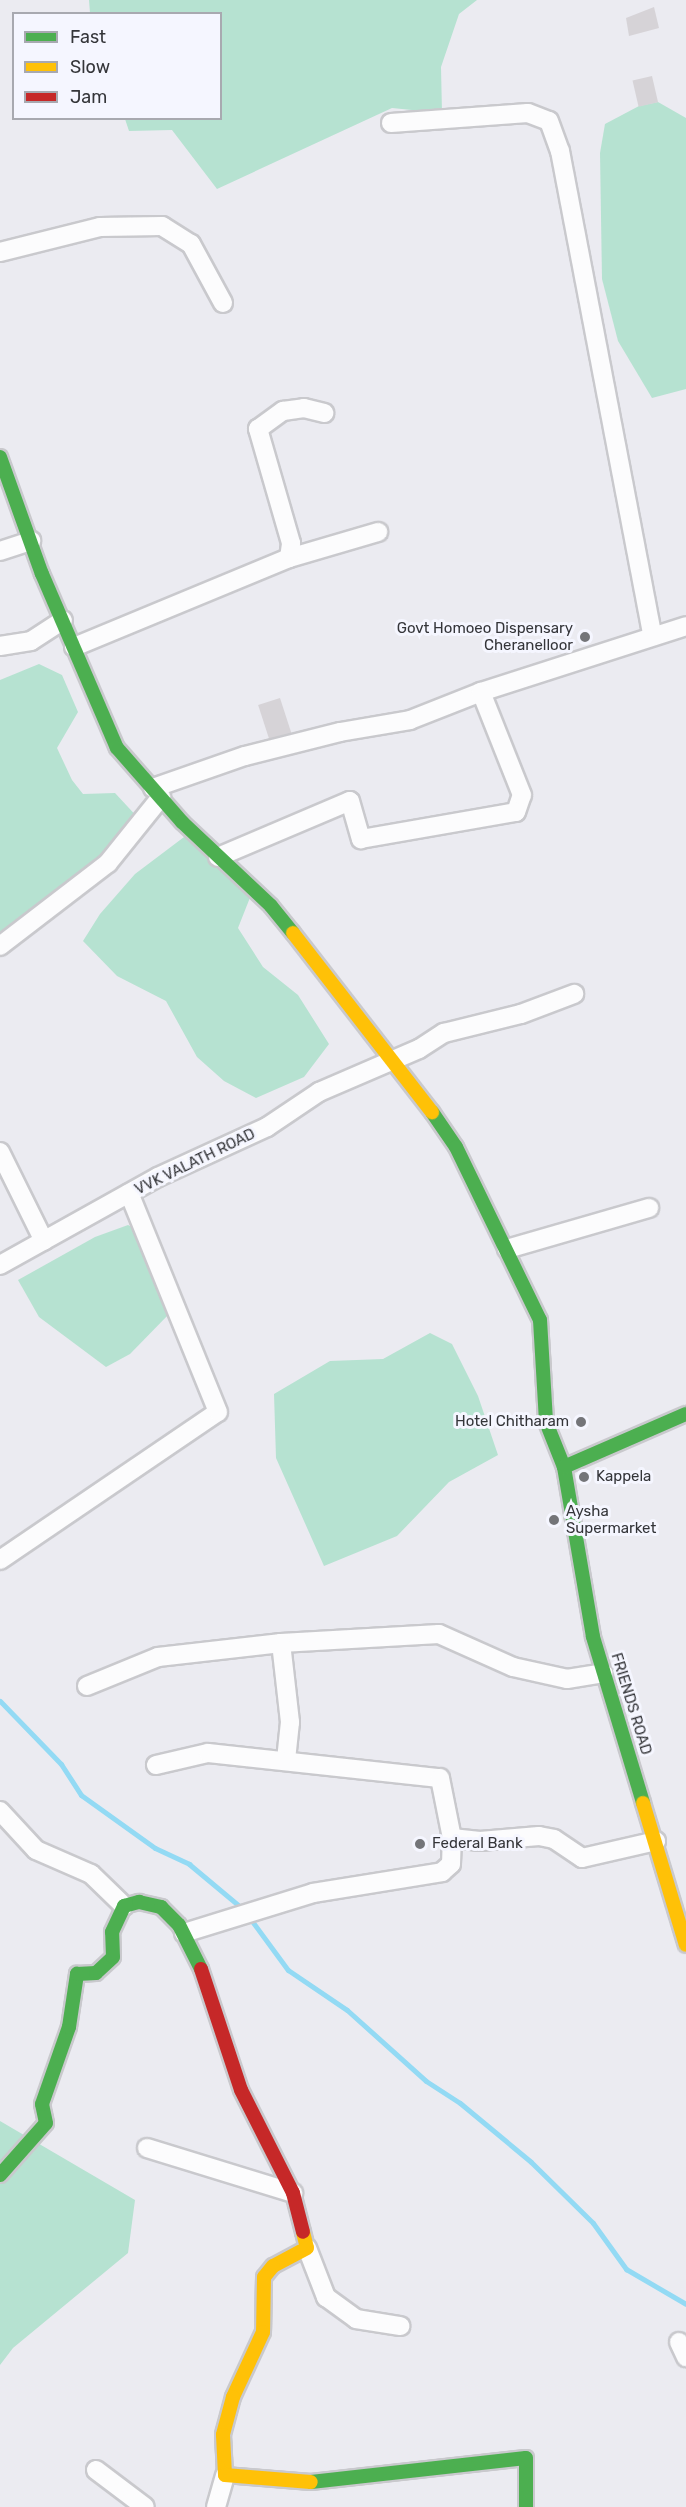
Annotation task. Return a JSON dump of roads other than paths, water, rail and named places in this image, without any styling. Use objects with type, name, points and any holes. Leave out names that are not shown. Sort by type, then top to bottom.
[{"type":"street","points":[[391,123],[528,113],[549,121],[560,151],[652,635]]},
{"type":"street","points":[[0,252],[100,227],[162,225],[191,244],[223,303]]},
{"type":"street","points":[[289,558],[291,543],[258,429],[284,411],[304,408],[324,413]]},
{"type":"street","name":"FRIENDS ROAD","points":[[0,458],[31,541],[117,748],[218,857],[271,906],[316,958],[390,1059],[422,1097],[456,1147],[540,1320],[546,1422],[564,1467],[593,1637],[686,1945]]},
{"type":"street","points":[[74,647],[289,558],[378,532]]},
{"type":"street","points":[[0,551],[31,541]]},
{"type":"street","points":[[0,646],[31,641],[63,620]]},
{"type":"street","points":[[0,946],[108,862],[157,792],[245,756],[340,732],[410,720],[481,692],[652,635],[686,626]]},
{"type":"street","points":[[218,857],[350,801],[361,839],[516,812],[522,795],[481,692]]},
{"type":"street","name":"VVK VALATH ROAD","points":[[0,1265],[129,1193],[267,1127],[320,1092],[390,1059],[419,1049],[444,1033],[521,1014],[574,994]]},
{"type":"street","points":[[0,1152],[44,1241]]},
{"type":"street","points":[[0,1560],[218,1412],[129,1193]]},
{"type":"street","points":[[507,1249],[649,1208]]},
{"type":"street","points":[[564,1467],[686,1414]]},
{"type":"street","points":[[87,1686],[158,1657],[281,1644],[440,1634],[513,1667],[567,1679],[604,1673]]},
{"type":"street","points":[[281,1644],[290,1722],[286,1760]]},
{"type":"street","points":[[156,1765],[208,1753],[440,1778],[452,1838],[451,1864],[442,1872],[313,1893],[184,1933]]},
{"type":"street","points":[[0,1811],[36,1851],[91,1875],[124,1906]]},
{"type":"street","points":[[452,1838],[480,1841],[539,1836],[554,1839],[582,1858],[656,1841]]},
{"type":"street","points":[[124,1906],[139,1902],[161,1907],[184,1933],[218,2013],[241,2090],[293,2193],[307,2248],[326,2297],[356,2319],[400,2326]]},
{"type":"street","points":[[0,2175],[46,2123],[42,2104],[69,2027],[77,1974],[96,1973],[113,1957],[112,1932],[124,1906]]},
{"type":"street","points":[[147,2148],[293,2193]]},
{"type":"street","points":[[216,2507],[225,2475],[221,2454],[228,2416],[263,2332],[264,2277],[273,2266],[307,2248]]},
{"type":"street","points":[[225,2475],[284,2482],[340,2481],[401,2470],[526,2458],[526,2507]]},
{"type":"street","points":[[96,2470],[145,2507]]},
{"type":"waterway","points":[[0,1701],[61,1764],[81,1795],[155,1848],[189,1864],[244,1910]]},
{"type":"waterway","points":[[249,1917],[288,1970],[347,2010],[426,2081],[460,2103],[531,2162],[593,2223],[626,2269],[686,2304]]},
{"type":"place","name":"Govt Homoeo Dispensary Cheranelloor","points":[[585,637]]},
{"type":"place","name":"Hotel Chitharam","points":[[581,1422]]},
{"type":"place","name":"Kappela","points":[[584,1477]]},
{"type":"place","name":"Aysha Supermarket","points":[[554,1520]]},
{"type":"place","name":"Federal Bank","points":[[420,1844]]}]
